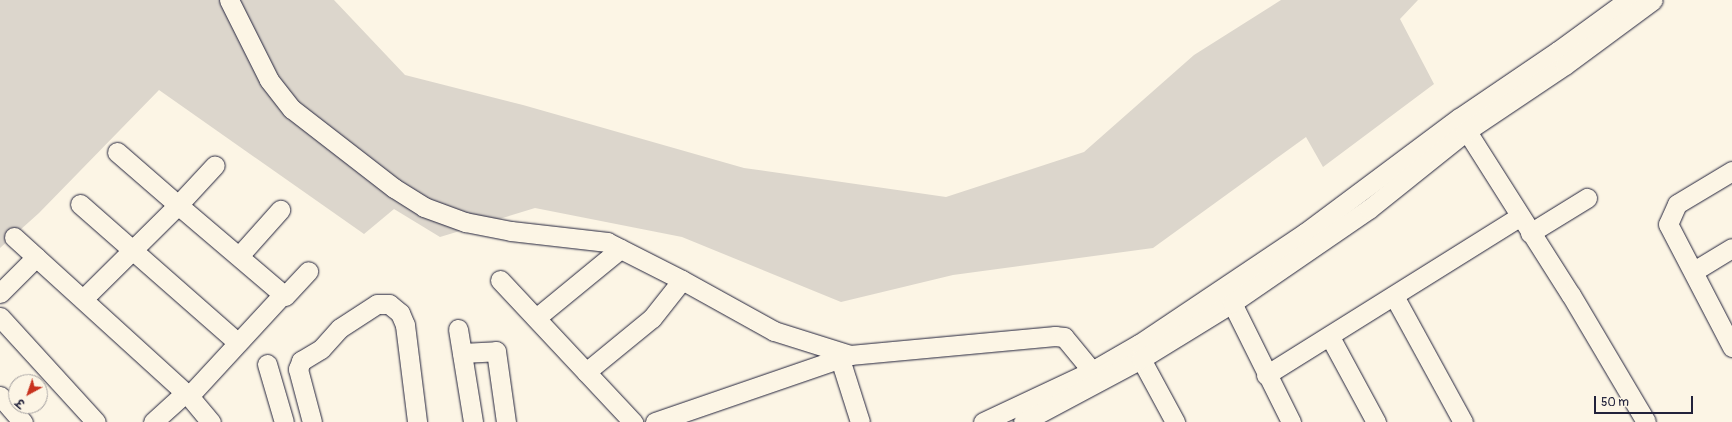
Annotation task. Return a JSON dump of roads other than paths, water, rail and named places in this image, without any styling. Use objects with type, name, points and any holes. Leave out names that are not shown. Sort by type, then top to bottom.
[{"type":"street","points":[[229,0],[269,80],[292,109],[394,188],[424,206],[464,222],[511,231],[607,242],[682,280],[774,331],[845,357]]},
{"type":"street","points":[[983,422],[1092,371],[1139,344],[1305,233],[1462,125],[1558,51],[1628,0]]},
{"type":"street","points":[[1023,422],[1141,359],[1232,303],[1369,209],[1462,125],[1564,65],[1653,0]]},
{"type":"street","points":[[1462,125],[1519,217],[1570,294],[1646,422]]},
{"type":"street","points":[[117,152],[283,294]]},
{"type":"street","points":[[83,299],[178,205],[215,164]]},
{"type":"street","points":[[1732,171],[1676,204],[1668,224],[1694,271],[1732,347]]},
{"type":"street","points":[[1530,233],[1587,198]]},
{"type":"street","points":[[80,204],[133,248],[145,263],[238,343]]},
{"type":"street","points":[[239,256],[280,210]]},
{"type":"street","points":[[1266,375],[1330,337],[1519,217]]},
{"type":"street","points":[[14,238],[187,394],[211,422]]},
{"type":"street","points":[[1694,271],[1732,248]]},
{"type":"street","points":[[536,318],[620,249]]},
{"type":"street","points":[[0,293],[36,257]]},
{"type":"street","points":[[153,422],[187,394],[238,343],[283,294],[285,296],[308,271]]},
{"type":"street","points":[[500,280],[633,422]]},
{"type":"street","points":[[586,372],[652,318],[682,280]]},
{"type":"street","points":[[1394,296],[1463,422]]},
{"type":"street","points":[[1232,303],[1266,375],[1291,422]]},
{"type":"street","points":[[312,422],[298,369],[301,360],[321,349],[340,328],[377,304],[389,304],[400,313],[405,325],[417,422]]},
{"type":"street","points":[[0,317],[96,422]]},
{"type":"street","points":[[458,329],[473,422]]},
{"type":"street","points":[[655,422],[845,357],[1055,336],[1064,337],[1092,371]]},
{"type":"street","points":[[1330,337],[1376,422]]},
{"type":"street","points":[[462,353],[496,351],[506,422]]},
{"type":"street","points":[[845,357],[860,422]]},
{"type":"street","points":[[1141,359],[1174,422]]},
{"type":"street","points":[[267,364],[284,422]]},
{"type":"street","points":[[0,396],[24,422]]}]
